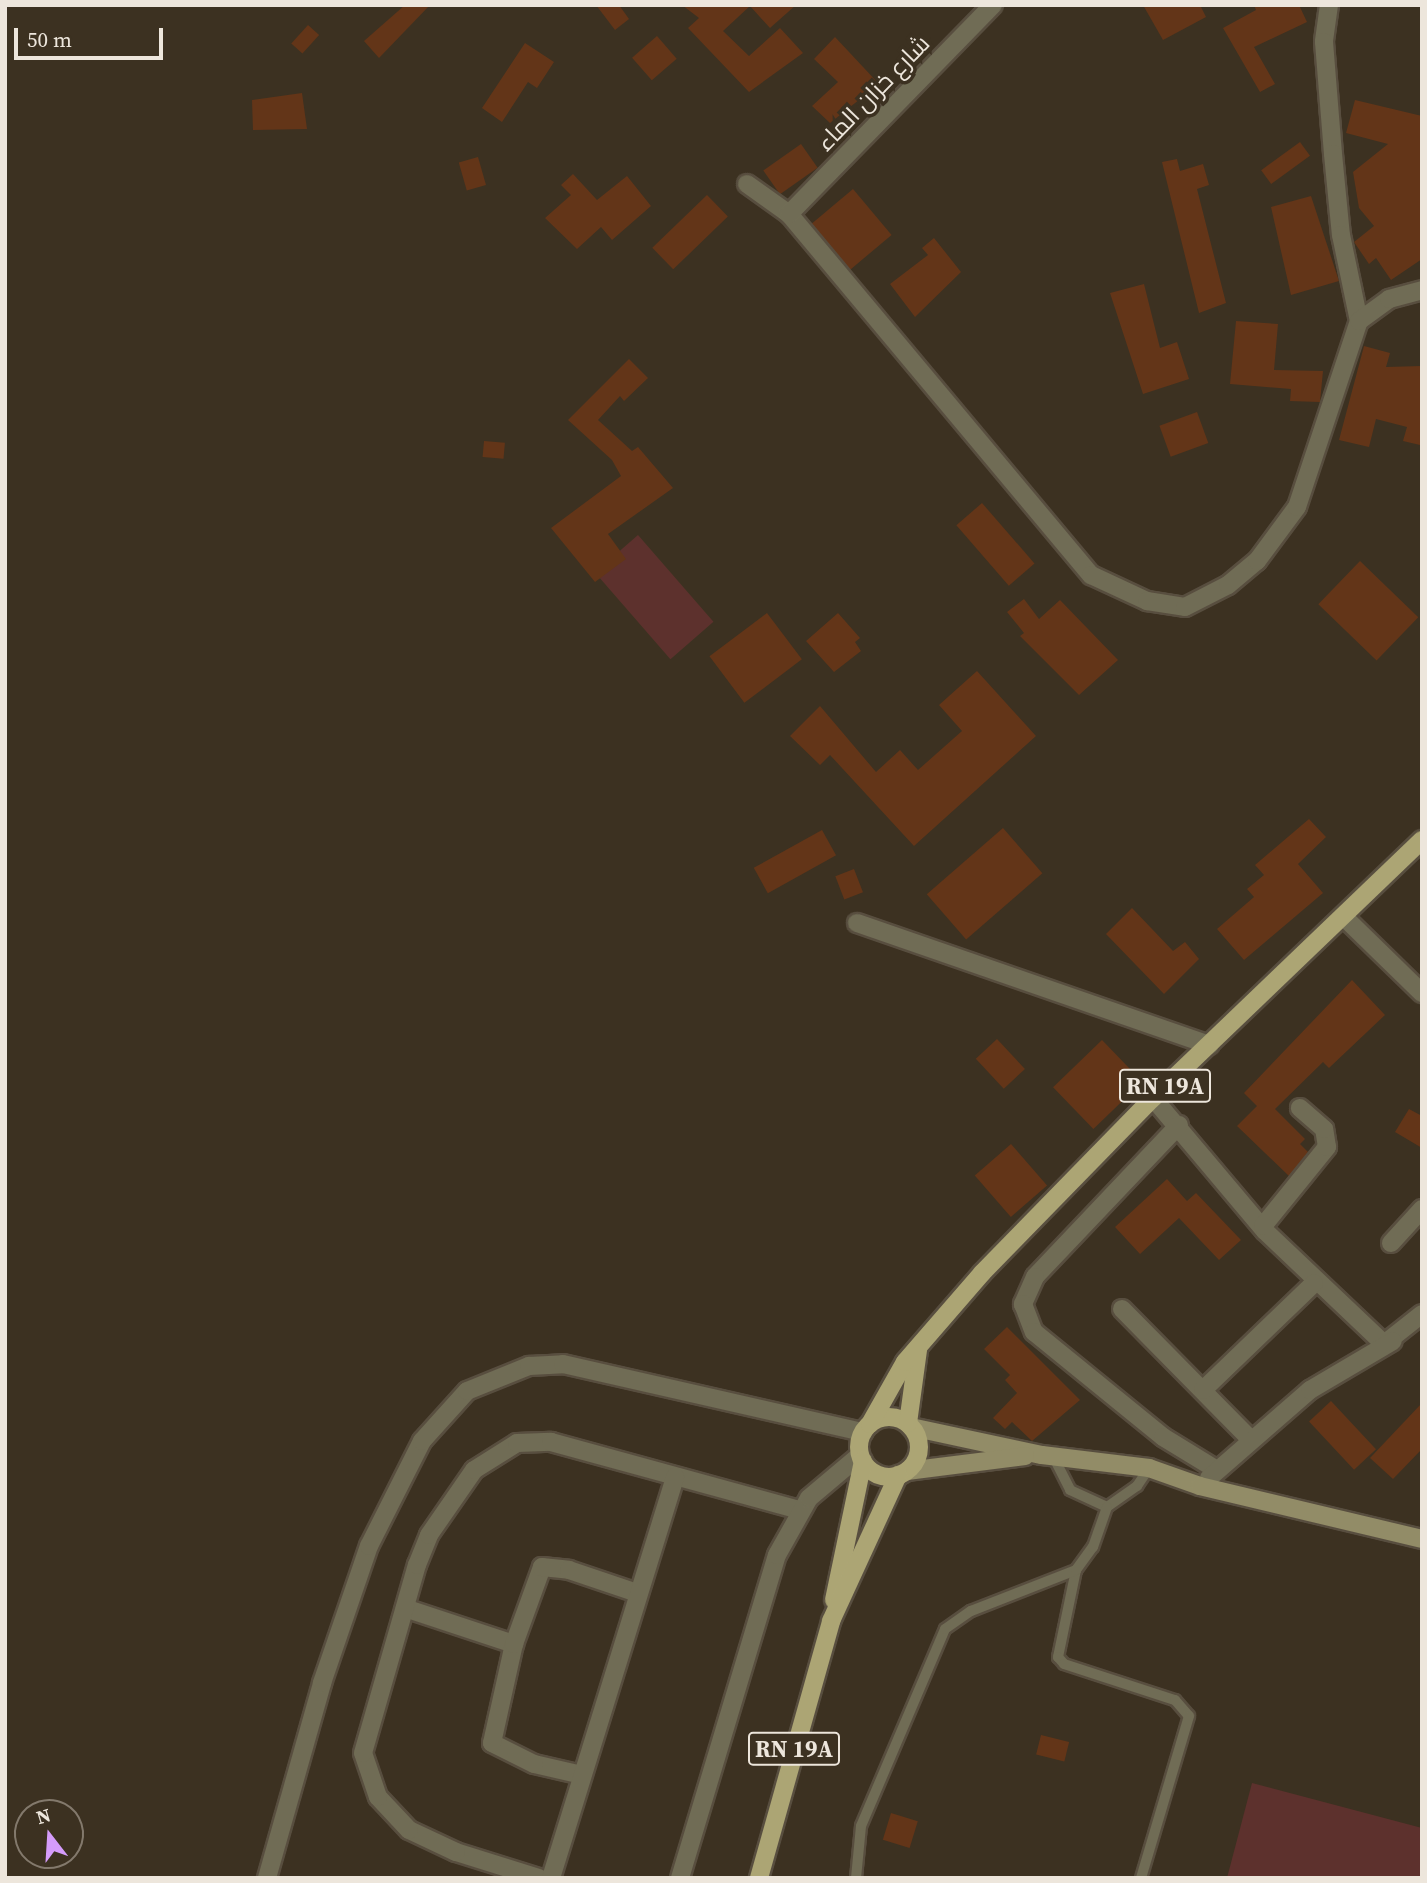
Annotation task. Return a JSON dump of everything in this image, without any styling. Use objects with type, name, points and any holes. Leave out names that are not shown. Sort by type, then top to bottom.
[{"type":"main road","name":"RN 19A","points":[[920,1344],[1153,1098],[1422,839]]},
{"type":"main road","points":[[831,1621],[902,1473],[919,1449],[910,1425],[920,1344]]},
{"type":"main road","points":[[831,1621],[866,1428],[920,1344]]},
{"type":"main road","points":[[866,1428],[890,1417],[910,1425],[1048,1456],[1149,1468],[1200,1486],[1422,1539]]},
{"type":"main road","points":[[862,1458],[882,1476],[1048,1456]]},
{"type":"main road","name":"RN 19A","points":[[759,1878],[831,1621]]},
{"type":"street","name":"شارع خزان الماء","points":[[789,214],[993,5]]},
{"type":"street","points":[[747,184],[789,214],[1091,575],[1147,601],[1185,607],[1228,585],[1283,529],[1297,508],[1359,321],[1341,235],[1333,154],[1324,42],[1329,5]]},
{"type":"street","points":[[1359,321],[1389,299],[1422,290]]},
{"type":"street","points":[[1344,917],[1422,993]]},
{"type":"street","points":[[857,923],[1210,1045]]},
{"type":"street","points":[[1153,1098],[1314,1283],[1384,1344]]},
{"type":"street","points":[[1263,1226],[1327,1147],[1324,1129],[1300,1108]]},
{"type":"street","points":[[1179,1125],[1035,1277],[1023,1304],[1034,1332],[1163,1437],[1217,1470]]},
{"type":"street","points":[[1391,1243],[1422,1209]]},
{"type":"street","points":[[1203,1390],[1314,1283]]},
{"type":"street","points":[[1122,1309],[1250,1439]]},
{"type":"street","points":[[1200,1486],[1250,1439],[1310,1390],[1384,1344],[1422,1314]]},
{"type":"street","points":[[1384,1344],[1422,1329]]},
{"type":"street","points":[[267,1878],[322,1683],[369,1546],[422,1441],[467,1391],[529,1366],[563,1364],[866,1428]]},
{"type":"street","points":[[539,1878],[456,1852],[409,1830],[378,1797],[363,1753],[429,1535],[474,1469],[501,1449],[551,1441],[800,1510]]},
{"type":"street","points":[[680,1878],[777,1555],[800,1510],[862,1458]]},
{"type":"street","points":[[551,1878],[675,1477]]},
{"type":"street","points":[[582,1775],[534,1764],[492,1743],[514,1644],[542,1567],[569,1570],[637,1593]]},
{"type":"street","points":[[405,1608],[514,1644]]},
{"type":"lane","points":[[1048,1456],[1070,1490],[1107,1507]]},
{"type":"lane","points":[[1141,1878],[1189,1716],[1175,1700],[1064,1664],[1058,1657],[1076,1570],[1093,1547],[1107,1507],[1137,1486],[1149,1468]]},
{"type":"lane","points":[[856,1878],[861,1826],[945,1629],[971,1611],[1076,1570]]},
{"type":"shaded area","points":[[638,535],[713,622],[670,659],[595,572]]},
{"type":"shaded area","points":[[1252,1783],[1422,1828],[1422,1878],[1227,1878]]},
{"type":"building","points":[[405,5],[430,5],[379,58],[364,41]]},
{"type":"building","points":[[596,5],[619,5],[629,19],[615,30]]},
{"type":"building","points":[[682,5],[796,5],[770,28],[750,6],[723,31],[749,56],[780,28],[803,53],[749,92],[688,28],[699,18]]},
{"type":"building","points":[[1143,5],[1200,5],[1206,17],[1163,40]]},
{"type":"building","points":[[1254,5],[1299,5],[1307,22],[1254,47],[1275,84],[1260,92],[1223,28],[1256,10]]},
{"type":"building","points":[[308,25],[319,35],[302,54],[291,44]]},
{"type":"building","points":[[657,36],[677,59],[652,80],[632,58]]},
{"type":"building","points":[[835,37],[879,84],[830,123],[812,106],[838,82],[814,59]]},
{"type":"building","points":[[525,43],[554,62],[537,88],[528,82],[502,122],[482,108]]},
{"type":"building","points":[[302,93],[307,129],[253,130],[252,100]]},
{"type":"building","points":[[1355,100],[1422,116],[1422,259],[1391,280],[1376,258],[1369,264],[1354,242],[1374,226],[1359,208],[1353,172],[1388,144],[1346,133]]},
{"type":"building","points":[[1300,142],[1310,156],[1271,184],[1261,170]]},
{"type":"building","points":[[801,144],[818,168],[780,194],[763,170]]},
{"type":"building","points":[[478,157],[486,185],[467,190],[459,163]]},
{"type":"building","points":[[1177,159],[1180,171],[1203,164],[1209,185],[1197,189],[1226,303],[1199,313],[1162,162]]},
{"type":"building","points":[[573,174],[597,200],[627,176],[651,206],[612,240],[601,227],[577,249],[545,218],[571,195],[561,185]]},
{"type":"building","points":[[853,189],[892,235],[850,270],[812,224]]},
{"type":"building","points":[[707,195],[728,217],[673,269],[652,248]]},
{"type":"building","points":[[1311,196],[1339,281],[1291,295],[1271,207]]},
{"type":"building","points":[[934,238],[961,272],[915,317],[890,284],[928,255],[922,248]]},
{"type":"building","points":[[1144,284],[1160,348],[1177,342],[1189,379],[1143,394],[1110,293]]},
{"type":"building","points":[[1236,321],[1278,324],[1274,370],[1323,371],[1320,402],[1290,401],[1291,389],[1230,384]]},
{"type":"building","points":[[1364,346],[1390,353],[1386,367],[1422,366],[1420,445],[1403,441],[1407,427],[1376,419],[1369,447],[1339,440]]},
{"type":"building","points":[[629,359],[648,378],[624,401],[620,396],[598,420],[632,451],[638,447],[673,488],[608,534],[626,559],[595,582],[551,528],[621,476],[612,460],[568,420]]},
{"type":"building","points":[[1197,412],[1208,443],[1171,457],[1159,426]]},
{"type":"building","points":[[484,441],[505,443],[504,459],[483,457]]},
{"type":"building","points":[[982,503],[1034,563],[1009,586],[956,525]]},
{"type":"building","points":[[1360,561],[1418,617],[1377,660],[1318,604]]},
{"type":"building","points":[[1024,599],[1039,619],[1060,600],[1118,660],[1079,695],[1020,636],[1024,633],[1007,612]]},
{"type":"building","points":[[767,613],[802,659],[744,703],[709,656]]},
{"type":"building","points":[[838,613],[860,638],[855,642],[861,651],[834,672],[806,641]]},
{"type":"building","points":[[977,671],[1036,736],[914,846],[830,755],[820,765],[790,736],[820,706],[876,772],[900,750],[918,770],[962,731],[939,705]]},
{"type":"building","points":[[1309,819],[1326,837],[1298,864],[1323,893],[1244,960],[1217,929],[1254,897],[1247,889],[1264,875],[1255,865]]},
{"type":"building","points":[[1003,828],[1042,873],[966,940],[927,894]]},
{"type":"building","points":[[822,830],[836,855],[768,893],[754,868]]},
{"type":"building","points":[[854,869],[863,892],[844,900],[835,876]]},
{"type":"building","points":[[1132,908],[1173,951],[1185,942],[1199,959],[1164,994],[1106,934]]},
{"type":"building","points":[[1352,980],[1385,1015],[1329,1068],[1323,1062],[1275,1109],[1305,1139],[1300,1144],[1308,1152],[1289,1176],[1237,1126],[1257,1106],[1244,1093]]},
{"type":"building","points":[[997,1039],[1025,1069],[1004,1089],[976,1059]]},
{"type":"building","points":[[1102,1040],[1142,1082],[1093,1129],[1053,1087]]},
{"type":"building","points":[[1409,1109],[1422,1116],[1422,1148],[1395,1132]]},
{"type":"building","points":[[1011,1144],[1047,1186],[1011,1217],[975,1175]]},
{"type":"building","points":[[1167,1179],[1187,1201],[1196,1193],[1241,1240],[1219,1260],[1179,1218],[1140,1254],[1115,1227]]},
{"type":"building","points":[[1007,1327],[1080,1400],[1032,1441],[1012,1422],[1005,1429],[993,1418],[1017,1393],[1005,1380],[1010,1375],[984,1349]]},
{"type":"building","points":[[1331,1401],[1376,1449],[1354,1470],[1309,1421]]},
{"type":"building","points":[[1422,1403],[1422,1449],[1393,1479],[1370,1458]]},
{"type":"building","points":[[1041,1735],[1069,1742],[1064,1761],[1036,1754]]},
{"type":"building","points":[[891,1813],[918,1821],[910,1848],[883,1840]]}]
